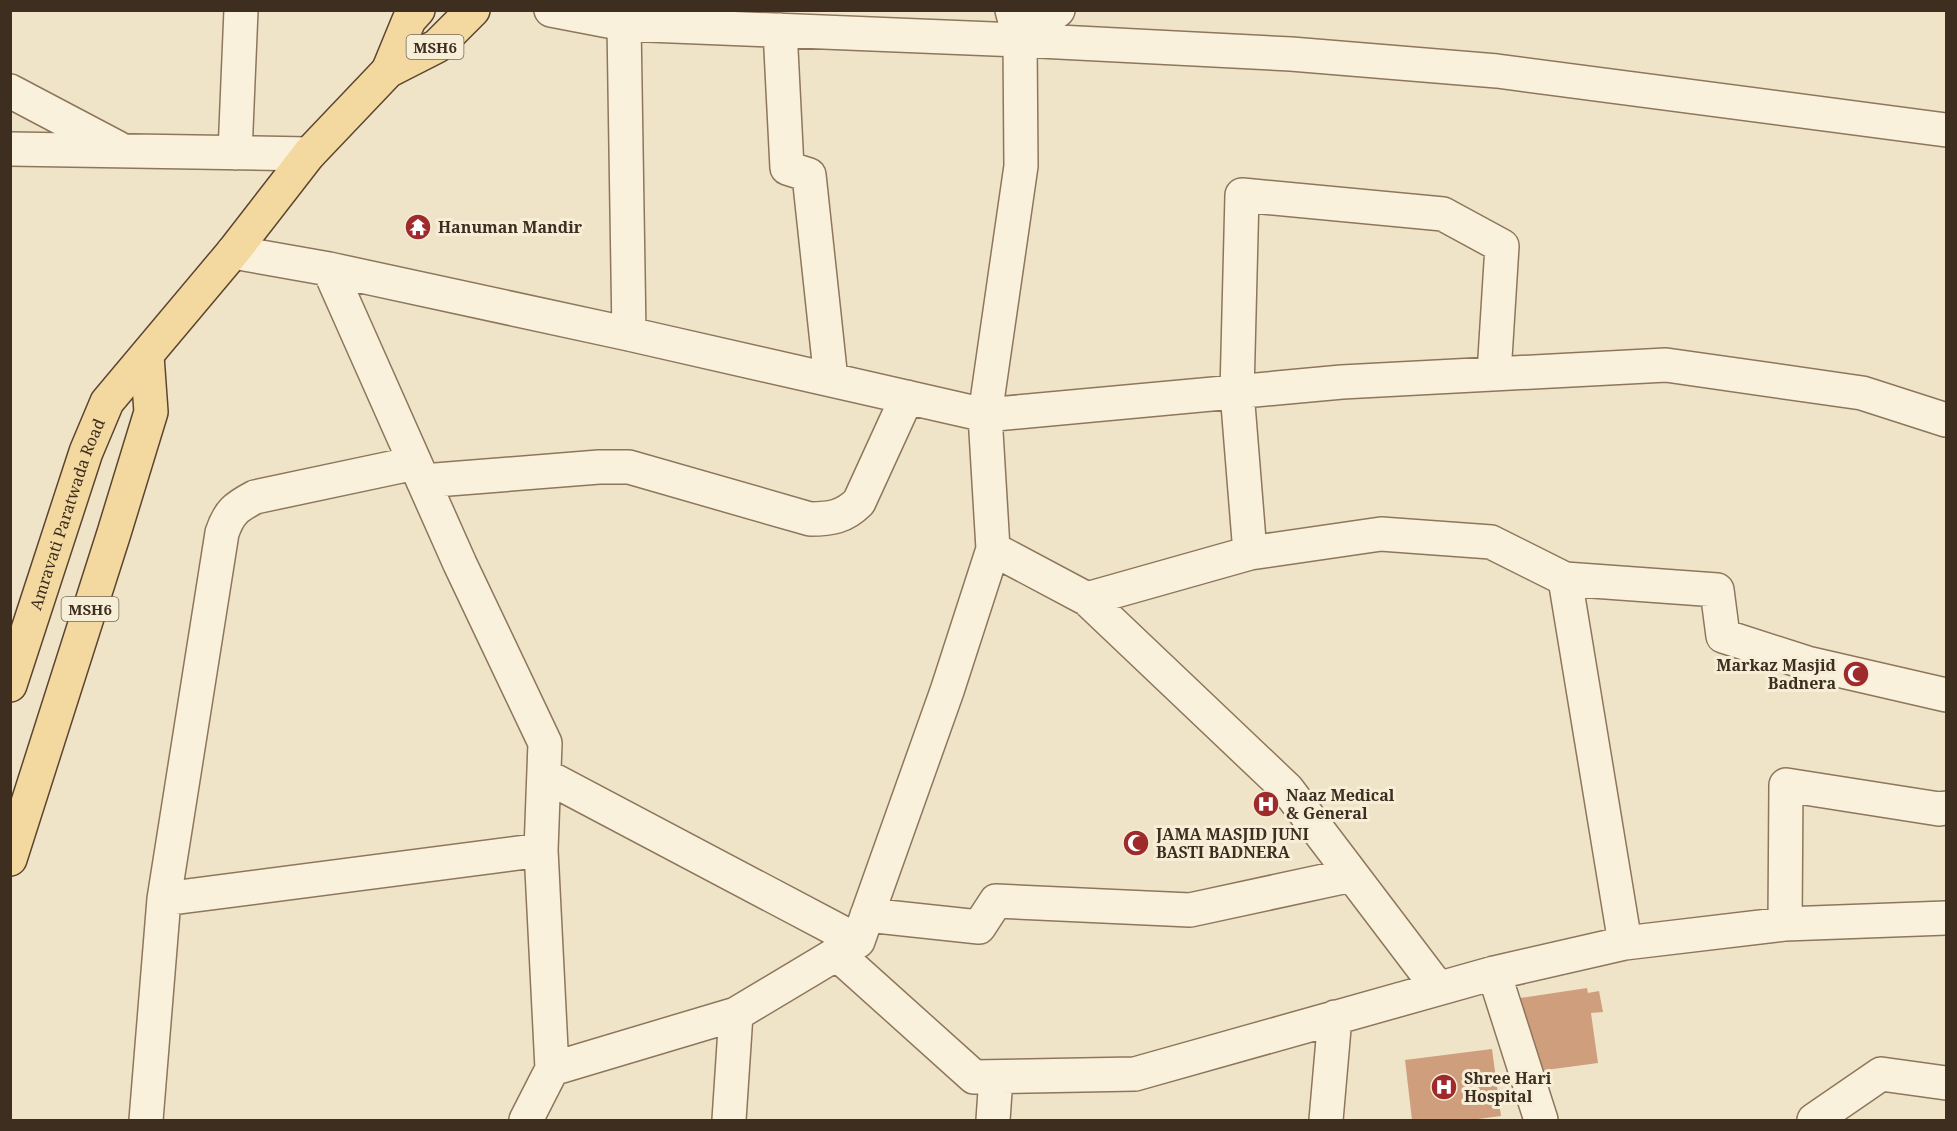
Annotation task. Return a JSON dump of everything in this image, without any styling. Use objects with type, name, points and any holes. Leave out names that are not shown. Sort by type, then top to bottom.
[{"type":"main road","name":"MSH6","points":[[388,71],[409,20],[418,10]]},
{"type":"main road","name":"MSH6","points":[[10,859],[151,412],[147,356],[233,252],[309,154],[388,71],[437,46],[473,10]]},
{"type":"main road","name":"Amravati Paratwada Road","points":[[10,686],[86,452],[107,402],[147,356]]},
{"type":"street","points":[[235,153],[241,10]]},
{"type":"street","points":[[550,10],[624,24],[780,30],[1016,25],[1291,54],[1497,71],[1947,130]]},
{"type":"street","points":[[1016,25],[1058,10]]},
{"type":"street","points":[[624,24],[629,334]]},
{"type":"street","points":[[854,936],[947,691],[993,549],[985,416],[1021,166],[1016,25]]},
{"type":"street","points":[[780,30],[787,168],[809,175],[831,380]]},
{"type":"street","points":[[10,91],[124,151]]},
{"type":"street","points":[[10,149],[309,154]]},
{"type":"street","points":[[1250,553],[1237,392],[1242,195],[1443,214],[1502,246],[1494,374]]},
{"type":"street","points":[[233,252],[329,269],[629,334],[985,416],[1342,382],[1666,365],[1862,393],[1947,420]]},
{"type":"street","points":[[329,269],[460,564],[545,743],[541,850],[552,1069],[526,1120]]},
{"type":"street","points":[[146,1120],[164,899],[222,533],[227,517],[238,506],[255,497],[419,472],[629,467],[810,519],[839,517],[859,502],[907,397]]},
{"type":"street","points":[[1087,599],[1250,553],[1381,534],[1491,542],[1564,579],[1717,590],[1723,636],[1807,663],[1947,695]]},
{"type":"street","points":[[993,549],[1087,599],[1287,789],[1438,988]]},
{"type":"street","points":[[1564,579],[1625,943]]},
{"type":"street","points":[[544,775],[854,936],[974,1077],[1135,1074],[1494,973],[1625,943],[1785,924],[1947,918]]},
{"type":"street","points":[[1785,924],[1786,785],[1938,809],[1947,808]]},
{"type":"street","points":[[164,899],[541,850]]},
{"type":"street","points":[[552,1069],[736,1014],[854,936],[979,927],[996,901],[1190,910],[1352,875]]},
{"type":"street","points":[[1494,973],[1541,1120]]},
{"type":"street","points":[[729,1120],[736,1014]]},
{"type":"street","points":[[1326,1120],[1335,1017]]},
{"type":"street","points":[[1814,1120],[1881,1074],[1947,1083]]},
{"type":"street","points":[[993,1120],[996,1077]]},
{"type":"building","points":[[1587,988],[1588,993],[1599,991],[1603,1012],[1591,1013],[1598,1063],[1531,1072],[1520,998]]},
{"type":"building","points":[[1492,1049],[1501,1116],[1478,1120],[1412,1120],[1405,1060]]},
{"type":"place","name":"Hanuman Mandir","points":[[418,227]]},
{"type":"place","name":"Markaz Masjid Badnera","points":[[1856,674]]},
{"type":"place","name":"Naaz Medical & General","points":[[1266,804]]},
{"type":"place","name":"JAMA MASJID JUNI BASTI BADNERA","points":[[1136,843]]},
{"type":"place","name":"Shree Hari Hospital","points":[[1444,1087]]}]
